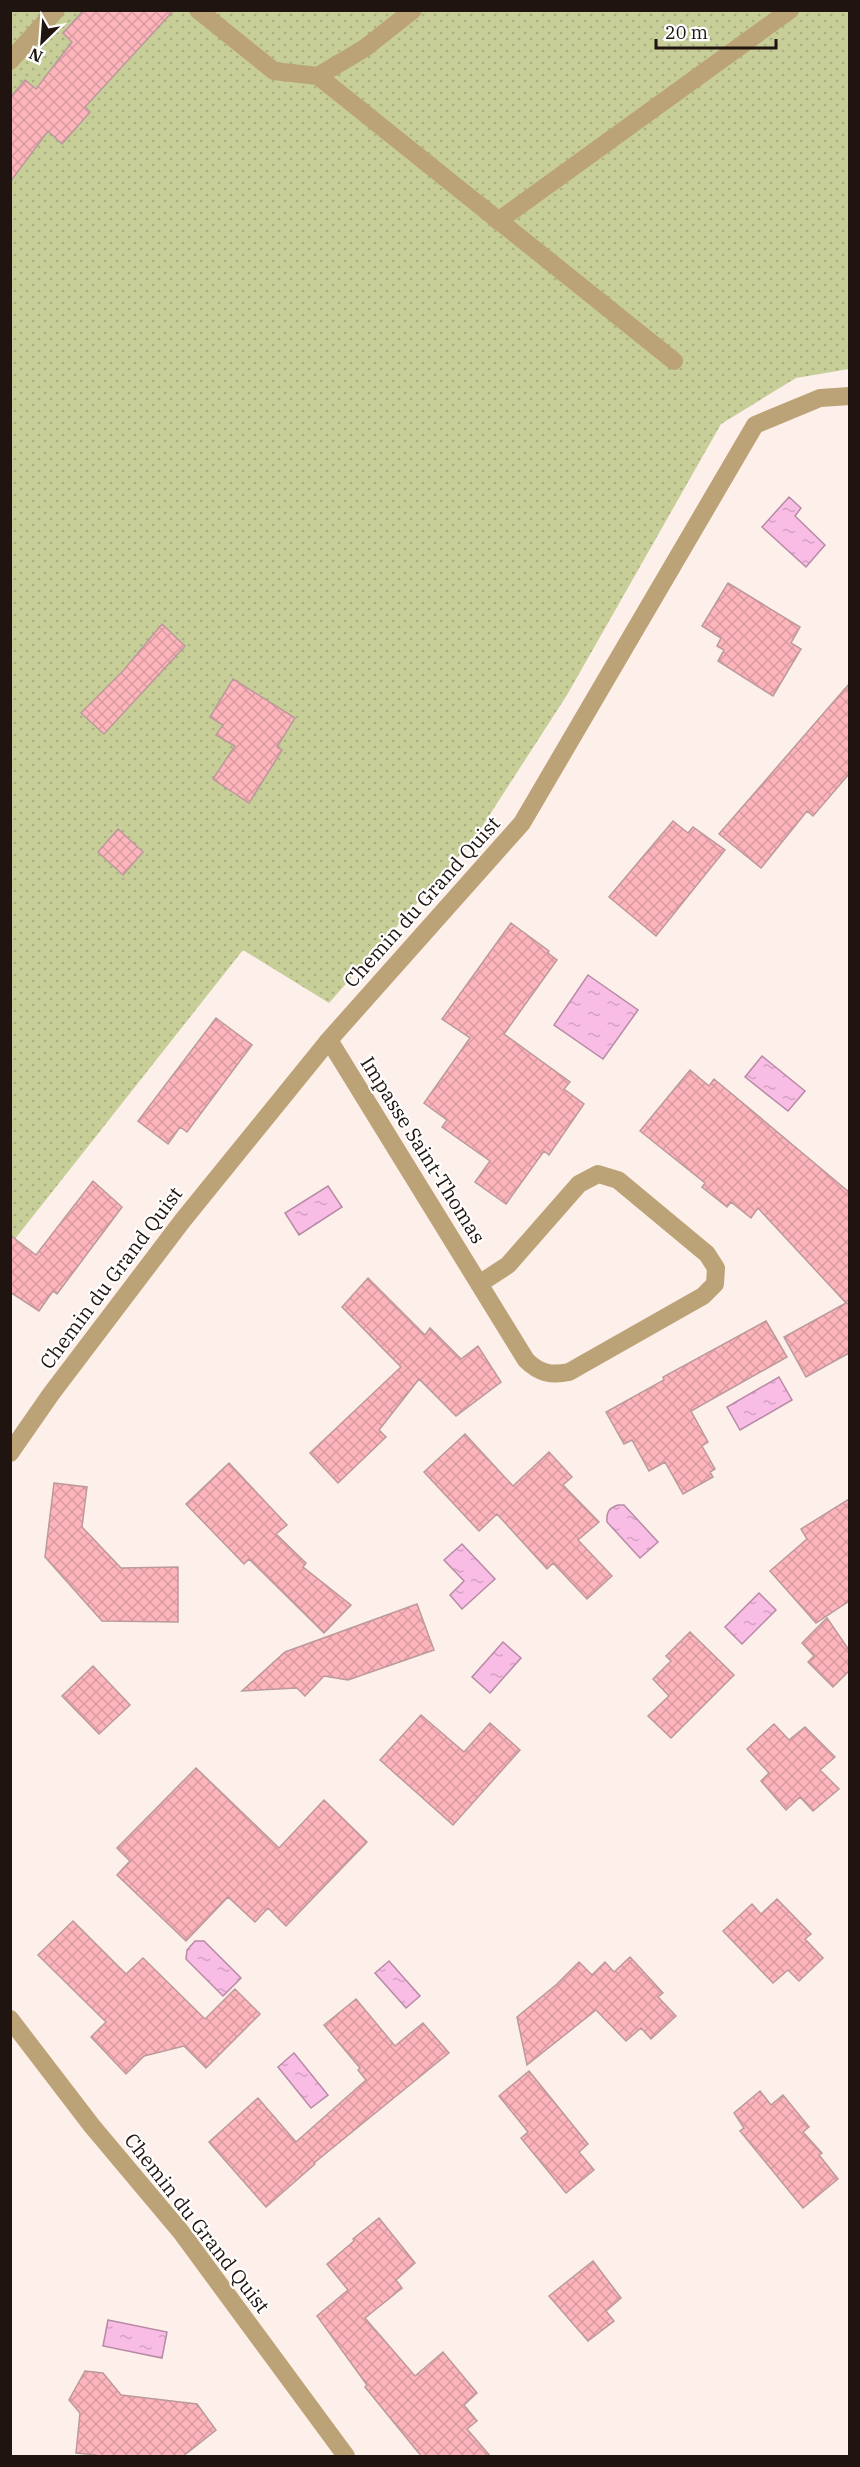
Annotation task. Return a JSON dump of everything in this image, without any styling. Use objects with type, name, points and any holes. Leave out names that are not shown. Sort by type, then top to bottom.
[{"type":"street","points":[[10,61],[56,10]]},
{"type":"street","points":[[198,10],[274,71],[318,76],[674,361]]},
{"type":"street","points":[[318,76],[365,48],[413,10]]},
{"type":"street","points":[[498,221],[790,10]]},
{"type":"street","name":"Chemin du Grand Quist","points":[[10,1453],[51,1394],[183,1220],[329,1040],[522,823],[755,425],[820,398],[845,397]]},
{"type":"street","name":"Impasse Saint-Thomas","points":[[329,1040],[479,1284],[526,1360],[544,1374],[557,1375],[569,1372],[703,1296],[715,1284],[716,1268],[706,1254],[618,1180],[598,1174],[579,1184],[508,1265],[479,1284]]},
{"type":"street","name":"Chemin du Grand Quist","points":[[10,2019],[92,2126],[181,2232],[346,2457]]},
{"type":"green space","points":[[11,11],[849,11],[849,369],[796,378],[721,424],[567,695],[474,839],[329,1003],[243,950],[11,1244]]},
{"type":"water","points":[[789,497],[801,508],[795,516],[825,545],[806,567],[762,527]]},
{"type":"water","points":[[588,975],[638,1010],[603,1059],[554,1025]]},
{"type":"water","points":[[762,1056],[805,1091],[788,1111],[745,1077]]},
{"type":"water","points":[[328,1186],[342,1207],[299,1235],[285,1213]]},
{"type":"water","points":[[779,1377],[792,1400],[740,1430],[727,1407]]},
{"type":"water","points":[[618,1505],[624,1505],[658,1542],[640,1558],[607,1522],[609,1511]]},
{"type":"water","points":[[462,1544],[495,1579],[462,1609],[450,1595],[464,1581],[444,1560]]},
{"type":"water","points":[[759,1593],[776,1610],[742,1644],[725,1627]]},
{"type":"water","points":[[503,1642],[521,1658],[490,1693],[472,1677]]},
{"type":"water","points":[[195,1941],[204,1941],[241,1978],[223,1996],[186,1959],[187,1950]]},
{"type":"water","points":[[389,1961],[420,1996],[406,2008],[375,1973]]},
{"type":"water","points":[[294,2053],[328,2095],[311,2108],[278,2067]]},
{"type":"water","points":[[108,2320],[167,2332],[162,2358],[103,2346]]},
{"type":"building","points":[[84,10],[174,10],[85,107],[90,112],[62,144],[48,131],[10,182],[10,98],[25,80],[36,89],[72,42],[63,33]]},
{"type":"building","points":[[728,583],[800,627],[791,643],[801,649],[773,696],[718,661],[724,650],[717,646],[721,638],[702,626]]},
{"type":"building","points":[[162,624],[185,646],[104,734],[81,713],[123,671]]},
{"type":"building","points":[[233,679],[295,718],[277,747],[282,750],[249,803],[213,779],[235,746],[216,735],[223,725],[210,717]]},
{"type":"building","points":[[849,684],[849,774],[813,816],[807,811],[761,868],[719,834]]},
{"type":"building","points":[[673,821],[688,833],[693,827],[725,850],[656,936],[609,897]]},
{"type":"building","points":[[118,829],[143,852],[123,875],[98,852]]},
{"type":"building","points":[[511,923],[549,951],[548,953],[557,960],[504,1034],[570,1082],[564,1089],[584,1104],[549,1155],[544,1151],[506,1204],[475,1182],[490,1161],[442,1127],[447,1120],[424,1103],[470,1038],[442,1019]]},
{"type":"building","points":[[216,1018],[252,1045],[187,1132],[180,1127],[168,1144],[138,1121]]},
{"type":"building","points":[[690,1070],[709,1086],[714,1079],[849,1192],[849,1353],[806,1377],[784,1337],[846,1303],[758,1208],[751,1218],[731,1202],[727,1207],[702,1187],[705,1183],[640,1131]]},
{"type":"building","points":[[93,1181],[122,1207],[57,1294],[53,1291],[39,1311],[10,1292],[10,1235],[36,1255]]},
{"type":"building","points":[[368,1278],[425,1335],[430,1328],[461,1359],[478,1346],[501,1382],[456,1416],[419,1379],[379,1430],[386,1437],[338,1483],[310,1453],[401,1367],[342,1307]]},
{"type":"building","points":[[766,1321],[787,1357],[691,1411],[708,1442],[702,1446],[715,1469],[710,1472],[713,1477],[683,1494],[665,1462],[649,1471],[632,1440],[624,1444],[606,1412],[664,1380],[663,1377]]},
{"type":"building","points":[[465,1434],[513,1486],[549,1452],[572,1477],[563,1485],[599,1522],[578,1540],[612,1576],[587,1599],[553,1563],[547,1569],[497,1514],[479,1531],[424,1472]]},
{"type":"building","points":[[229,1463],[287,1525],[276,1534],[306,1563],[303,1567],[351,1605],[324,1633],[249,1559],[244,1564],[186,1504]]},
{"type":"building","points":[[54,1483],[87,1487],[82,1527],[121,1568],[178,1567],[178,1622],[102,1621],[45,1557]]},
{"type":"building","points":[[849,1499],[849,1601],[816,1623],[770,1571],[807,1539],[801,1529]]},
{"type":"building","points":[[417,1604],[434,1650],[348,1680],[324,1676],[305,1696],[297,1688],[242,1691],[285,1652]]},
{"type":"building","points":[[827,1618],[849,1650],[849,1671],[833,1687],[808,1662],[814,1656],[802,1643]]},
{"type":"building","points":[[690,1632],[734,1675],[671,1738],[648,1716],[669,1696],[653,1679],[671,1661],[666,1656]]},
{"type":"building","points":[[93,1666],[130,1705],[99,1734],[62,1696]]},
{"type":"building","points":[[421,1715],[464,1752],[490,1723],[520,1750],[453,1825],[380,1760]]},
{"type":"building","points":[[774,1724],[789,1740],[805,1727],[835,1757],[820,1770],[839,1789],[813,1811],[800,1797],[786,1810],[761,1781],[769,1773],[747,1749]]},
{"type":"building","points":[[196,1768],[279,1848],[324,1800],[367,1842],[286,1926],[268,1908],[255,1922],[228,1897],[186,1941],[117,1875],[130,1861],[117,1848]]},
{"type":"building","points":[[777,1899],[811,1934],[805,1939],[823,1958],[799,1981],[788,1970],[773,1983],[723,1931],[752,1904],[761,1914]]},
{"type":"building","points":[[73,1921],[126,1974],[143,1958],[205,2019],[235,1989],[260,2014],[206,2068],[184,2046],[144,2056],[126,2074],[91,2037],[106,2022],[38,1955]]},
{"type":"building","points":[[630,1957],[663,1993],[658,1997],[676,2016],[651,2039],[641,2028],[626,2041],[596,2010],[527,2065],[517,2017],[557,1984],[579,1962],[592,1975],[605,1962],[614,1972]]},
{"type":"building","points":[[356,1999],[395,2046],[423,2023],[449,2053],[314,2163],[266,2207],[209,2142],[258,2098],[296,2142],[366,2080],[358,2070],[360,2068],[324,2025]]},
{"type":"building","points":[[529,2071],[588,2144],[579,2152],[594,2170],[566,2193],[521,2138],[528,2132],[499,2096]]},
{"type":"building","points":[[760,2091],[771,2105],[783,2095],[809,2127],[803,2132],[822,2153],[819,2155],[838,2179],[803,2208],[740,2131],[744,2128],[734,2113]]},
{"type":"building","points":[[379,2218],[415,2263],[396,2280],[402,2288],[365,2318],[415,2376],[443,2352],[477,2393],[464,2405],[477,2421],[467,2429],[491,2457],[422,2457],[365,2387],[367,2385],[317,2316],[348,2290],[327,2264]]},
{"type":"building","points":[[593,2261],[621,2298],[606,2311],[614,2321],[588,2341],[549,2296]]},
{"type":"building","points":[[85,2371],[103,2373],[121,2395],[197,2404],[216,2430],[182,2457],[96,2457],[96,2455],[76,2453],[80,2413],[69,2400]]}]
